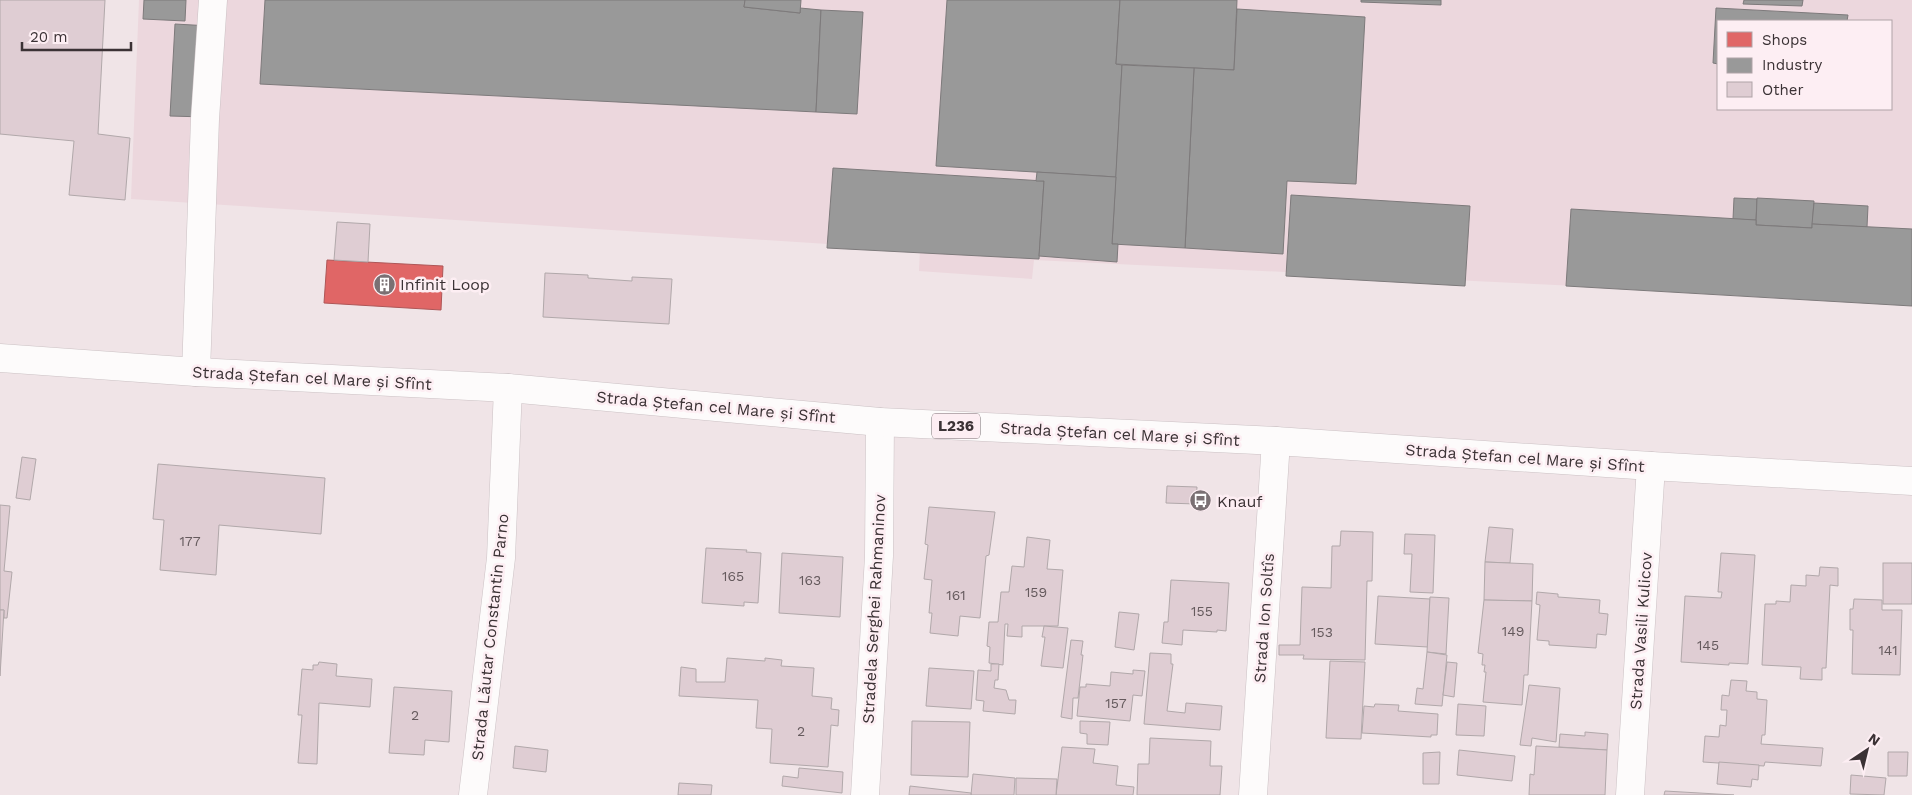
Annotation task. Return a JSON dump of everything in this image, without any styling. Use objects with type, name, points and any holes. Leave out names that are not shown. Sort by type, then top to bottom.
[{"type":"main road","points":[[196,372],[205,119],[213,0]]},
{"type":"main road","name":"Strada Ștefan cel Mare și Sfînt","points":[[0,358],[196,372],[508,388],[880,422],[1276,441],[1912,481]]},
{"type":"main road","name":"Strada Lăutar Constantin Parno","points":[[474,795],[501,558],[508,388]]},
{"type":"main road","name":"Stradela Serghei Rahmaninov","points":[[864,795],[879,556],[880,422]]},
{"type":"main road","name":"Strada Ion Soltîs","points":[[1252,795],[1276,441]]},
{"type":"main road","name":"Strada Vasili Kulicov","points":[[1630,795],[1651,466]]},
{"type":"shaded area","points":[[139,0],[1912,0],[1912,302],[1034,260],[1032,279],[919,271],[920,250],[131,199]]},
{"type":"building: Shops","name":"Infinit Loop","points":[[327,260],[443,266],[441,310],[324,303]]},
{"type":"building: Industry","points":[[144,0],[186,0],[185,21],[143,19]]},
{"type":"building: Industry","points":[[265,0],[745,0],[744,7],[800,13],[800,8],[821,10],[816,112],[260,84]]},
{"type":"building: Industry","points":[[745,0],[801,0],[800,13],[744,7]]},
{"type":"building: Industry","points":[[947,0],[1120,0],[1116,64],[1122,65],[1116,177],[936,166]]},
{"type":"building: Industry","points":[[1120,0],[1237,0],[1234,70],[1116,64]]},
{"type":"building: Industry","points":[[1361,0],[1441,0],[1441,5],[1361,2]]},
{"type":"building: Industry","points":[[1744,0],[1803,0],[1802,6],[1743,4]]},
{"type":"building: Industry","points":[[1716,8],[1848,15],[1847,20],[1717,20],[1717,64],[1713,63]]},
{"type":"building: Industry","points":[[1237,9],[1365,17],[1356,184],[1287,181],[1283,254],[1185,248],[1194,68],[1234,70]]},
{"type":"building: Industry","points":[[821,10],[863,12],[857,114],[816,112]]},
{"type":"building: Industry","points":[[175,24],[210,26],[205,117],[170,116]]},
{"type":"building: Industry","points":[[1122,65],[1194,68],[1185,248],[1112,244]]},
{"type":"building: Industry","points":[[833,168],[1044,181],[1039,259],[827,248]]},
{"type":"building: Industry","points":[[1037,172],[1116,177],[1112,244],[1118,244],[1117,262],[1039,256],[1044,181],[1036,181]]},
{"type":"building: Industry","points":[[1291,195],[1470,206],[1465,286],[1286,276]]},
{"type":"building: Industry","points":[[1734,198],[1757,199],[1756,220],[1733,219]]},
{"type":"building: Industry","points":[[1757,198],[1814,201],[1812,228],[1756,225]]},
{"type":"building: Industry","points":[[1814,203],[1868,206],[1867,227],[1812,224]]},
{"type":"building: Industry","points":[[1571,209],[1756,220],[1756,225],[1812,228],[1812,224],[1912,229],[1912,306],[1566,286]]},
{"type":"building: Other","points":[[0,0],[105,0],[98,134],[130,138],[125,200],[69,195],[74,141],[0,134]]},
{"type":"building: Other","points":[[337,222],[370,224],[368,262],[334,260]]},
{"type":"building: Other","points":[[545,273],[588,275],[588,278],[632,281],[632,277],[672,279],[669,324],[543,317]]},
{"type":"building: Other","points":[[22,457],[36,459],[30,500],[16,498]]},
{"type":"building: Other","points":[[158,464],[325,478],[321,534],[219,525],[216,575],[160,570],[164,520],[153,519]]},
{"type":"building: Other","points":[[1167,486],[1197,487],[1196,504],[1166,503]]},
{"type":"building: Other","points":[[0,505],[10,506],[4,571],[12,572],[7,618],[4,618],[4,610],[0,610]]},
{"type":"building: Other","points":[[929,507],[995,512],[989,555],[986,556],[980,618],[960,616],[958,636],[930,633],[932,613],[929,613],[932,580],[924,579],[928,545],[925,544]]},
{"type":"building: Other","points":[[1489,527],[1513,529],[1510,563],[1485,562]]},
{"type":"building: Other","points":[[1341,531],[1373,532],[1372,581],[1367,581],[1365,660],[1303,659],[1304,655],[1279,655],[1279,645],[1300,645],[1302,587],[1331,588],[1332,546],[1340,546]]},
{"type":"building: Other","points":[[1405,534],[1435,535],[1433,593],[1410,592],[1412,554],[1404,554]]},
{"type":"building: Other","points":[[1027,537],[1050,540],[1047,569],[1063,570],[1058,626],[1022,626],[1022,637],[1007,636],[1008,624],[1005,624],[1003,665],[989,663],[990,647],[987,646],[989,622],[998,622],[1001,592],[1009,592],[1012,566],[1024,567]]},
{"type":"building: Other","points":[[706,548],[747,550],[746,552],[761,553],[758,603],[744,602],[744,606],[702,603]]},
{"type":"building: Other","points":[[782,553],[843,557],[840,617],[779,613]]},
{"type":"building: Other","points":[[1721,553],[1755,555],[1748,664],[1729,663],[1729,665],[1681,662],[1685,596],[1721,598],[1722,592],[1718,592]]},
{"type":"building: Other","points":[[1485,562],[1533,564],[1532,601],[1484,600]]},
{"type":"building: Other","points":[[1883,563],[1912,563],[1912,604],[1883,604]]},
{"type":"building: Other","points":[[1820,567],[1838,568],[1838,586],[1830,585],[1826,668],[1822,668],[1822,680],[1800,679],[1801,667],[1762,665],[1765,604],[1776,604],[1776,601],[1790,602],[1791,585],[1806,586],[1806,575],[1819,576]]},
{"type":"building: Other","points":[[1171,580],[1229,583],[1226,631],[1183,630],[1182,645],[1162,643],[1164,622],[1168,622]]},
{"type":"building: Other","points":[[1537,592],[1558,594],[1558,597],[1600,600],[1599,613],[1608,614],[1606,635],[1597,634],[1596,648],[1549,645],[1549,641],[1537,640],[1540,605],[1536,604]]},
{"type":"building: Other","points":[[1378,596],[1430,599],[1428,647],[1375,644]]},
{"type":"building: Other","points":[[1430,597],[1449,598],[1446,654],[1427,652]]},
{"type":"building: Other","points":[[1854,599],[1882,600],[1882,610],[1902,610],[1900,675],[1852,674],[1853,630],[1850,630],[1850,609],[1853,609]]},
{"type":"building: Other","points":[[1484,600],[1532,601],[1528,675],[1524,675],[1522,705],[1483,702],[1486,672],[1484,672],[1485,665],[1482,665],[1483,654],[1478,653]]},
{"type":"building: Other","points":[[0,610],[4,610],[0,676]]},
{"type":"building: Other","points":[[1119,612],[1139,614],[1134,650],[1115,647]]},
{"type":"building: Other","points":[[1044,626],[1068,628],[1063,668],[1041,666],[1045,637],[1042,637]]},
{"type":"building: Other","points":[[1071,640],[1083,641],[1078,698],[1073,698],[1072,719],[1061,717]]},
{"type":"building: Other","points":[[1427,652],[1447,655],[1442,706],[1415,704],[1417,688],[1423,689]]},
{"type":"building: Other","points":[[1150,653],[1171,654],[1171,664],[1173,664],[1167,711],[1185,713],[1186,703],[1222,706],[1220,730],[1144,724]]},
{"type":"building: Other","points":[[727,658],[765,661],[765,658],[782,660],[781,666],[814,668],[812,696],[832,698],[831,709],[839,710],[838,726],[831,725],[828,767],[770,763],[772,729],[756,728],[758,700],[679,696],[681,667],[696,669],[696,682],[725,682]]},
{"type":"building: Other","points":[[1330,661],[1365,662],[1361,739],[1326,738]]},
{"type":"building: Other","points":[[319,662],[337,664],[336,676],[372,679],[370,707],[319,703],[317,764],[298,763],[302,715],[298,715],[302,669],[313,670],[313,665],[318,665]]},
{"type":"building: Other","points":[[1447,662],[1457,663],[1454,697],[1443,695]]},
{"type":"building: Other","points":[[991,664],[999,664],[998,680],[995,680],[994,688],[1006,690],[1009,700],[1016,700],[1015,714],[983,711],[984,701],[976,700],[978,670],[991,671]]},
{"type":"building: Other","points":[[929,668],[974,671],[971,709],[926,706]]},
{"type":"building: Other","points":[[1133,670],[1145,671],[1142,696],[1133,695],[1130,721],[1077,716],[1080,687],[1086,687],[1086,684],[1110,686],[1111,672],[1133,674]]},
{"type":"building: Other","points":[[1731,680],[1747,681],[1746,691],[1757,692],[1757,699],[1767,700],[1765,735],[1762,735],[1761,744],[1823,748],[1821,766],[1765,762],[1764,766],[1703,762],[1705,736],[1719,737],[1720,725],[1726,726],[1727,710],[1721,710],[1722,695],[1729,696]]},
{"type":"building: Other","points":[[1529,685],[1560,688],[1556,742],[1532,738],[1531,746],[1520,745]]},
{"type":"building: Other","points":[[394,687],[452,691],[449,742],[425,740],[424,755],[389,753]]},
{"type":"building: Other","points":[[1375,704],[1399,705],[1398,711],[1438,714],[1437,735],[1431,735],[1431,737],[1362,733],[1364,706],[1374,707]]},
{"type":"building: Other","points":[[1458,704],[1486,706],[1484,736],[1456,735]]},
{"type":"building: Other","points":[[912,721],[970,722],[968,777],[911,775]]},
{"type":"building: Other","points":[[1080,721],[1110,722],[1108,745],[1087,744],[1087,734],[1080,733]]},
{"type":"building: Other","points":[[1585,732],[1608,734],[1607,750],[1559,747],[1560,734],[1585,736]]},
{"type":"building: Other","points":[[1150,738],[1211,741],[1210,766],[1222,766],[1220,795],[1137,795],[1138,764],[1149,764]]},
{"type":"building: Other","points":[[515,746],[548,750],[546,772],[513,768]]},
{"type":"building: Other","points":[[1536,746],[1607,750],[1605,795],[1529,795],[1530,774],[1534,775]]},
{"type":"building: Other","points":[[1062,747],[1095,749],[1093,763],[1118,766],[1116,785],[1134,787],[1133,795],[1056,795]]},
{"type":"building: Other","points":[[1459,750],[1515,756],[1512,781],[1457,775]]},
{"type":"building: Other","points":[[1440,752],[1439,784],[1423,784],[1423,753]]},
{"type":"building: Other","points":[[1888,752],[1908,752],[1907,776],[1888,776]]},
{"type":"building: Other","points":[[1719,762],[1759,765],[1758,780],[1752,779],[1751,787],[1717,784]]},
{"type":"building: Other","points":[[799,768],[843,772],[842,793],[782,786],[783,776],[798,778]]},
{"type":"building: Other","points":[[973,774],[1015,778],[1014,795],[971,795]]},
{"type":"building: Other","points":[[1851,775],[1886,778],[1884,795],[1850,794]]},
{"type":"building: Other","points":[[1016,778],[1057,779],[1056,795],[1016,795]]},
{"type":"building: Other","points":[[679,783],[712,785],[711,795],[678,795]]},
{"type":"building: Other","points":[[910,786],[971,793],[971,795],[909,795]]},
{"type":"building: Other","points":[[1665,791],[1734,795],[1664,795]]},
{"type":"place","name":"Infinit Loop","points":[[384,284]]},
{"type":"place","name":"Knauf","points":[[1201,501]]}]
